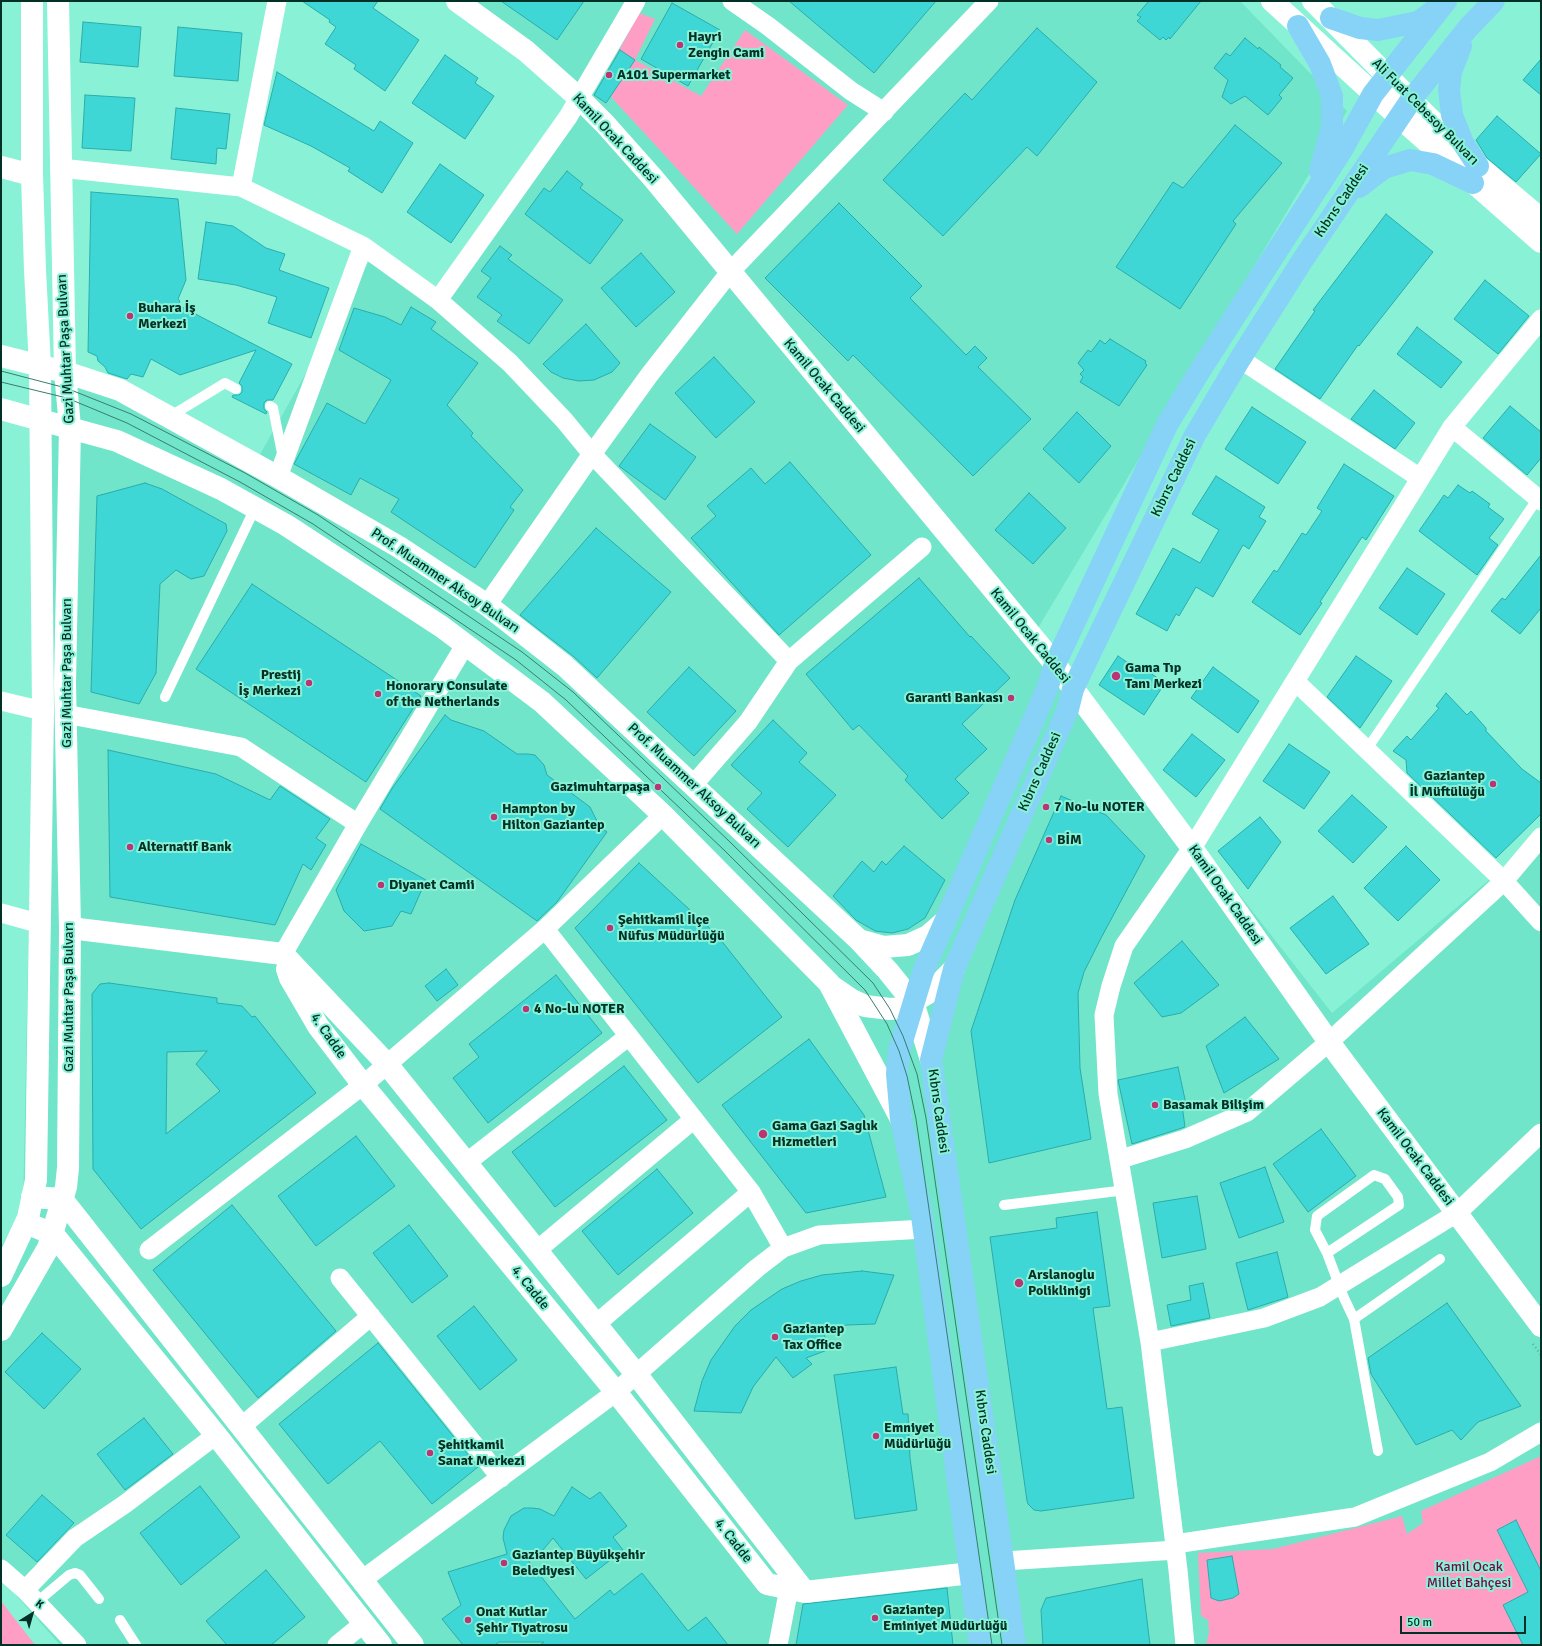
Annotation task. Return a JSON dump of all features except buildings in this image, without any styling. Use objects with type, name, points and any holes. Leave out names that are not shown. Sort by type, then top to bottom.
[{"type":"main road","name":"Gazi Muhtar Paşa Bulvarı","points":[[1,1276],[26,1223],[36,1180],[43,711],[40,366],[32,175],[32,1]]},
{"type":"main road","name":"Gazi Muhtar Paşa Bulvarı","points":[[1,1330],[48,1248],[66,1187],[68,1168],[70,928],[66,714],[70,427],[65,372],[58,1]]},
{"type":"main road","name":"Kamil Ocak Caddesi","points":[[457,1],[526,51],[579,98],[605,124],[653,178],[1055,664],[1192,848],[1329,1042],[1541,1326]]},
{"type":"main road","points":[[1272,1],[1373,94],[1405,109],[1476,174],[1541,242]]},
{"type":"main road","name":"Ali Fuat Cebesoy Bulvarı","points":[[1313,1],[1386,76],[1405,109]]},
{"type":"main road","name":"Kıbrıs Caddesi","points":[[1015,1645],[931,1060],[954,969],[1068,709],[1073,689],[1195,435],[1240,359],[1337,209],[1405,109],[1468,28],[1494,1]]},
{"type":"main road","points":[[1331,18],[1360,28],[1378,30],[1400,27],[1418,22],[1446,2]]},
{"type":"main road","points":[[980,1645],[924,1229],[901,1119],[897,1074],[899,1051],[923,972],[944,922],[1047,689],[1055,664],[1167,425],[1342,150],[1373,94],[1446,2]]},
{"type":"main road","points":[[1298,26],[1320,64],[1332,96],[1332,127],[1314,193]]},
{"type":"main road","points":[[1468,28],[1451,72],[1449,90],[1452,115],[1476,174]]},
{"type":"main road","points":[[1337,209],[1363,184],[1384,168],[1410,160],[1476,174]]},
{"type":"main road","points":[[1,167],[32,175]]},
{"type":"main road","name":"Ali Fuat Cebesoy Bulvarı","points":[[1476,174],[1541,219]]},
{"type":"main road","name":"Prof. Muammer Aksoy Bulvarı","points":[[1,356],[65,372],[120,390],[169,417],[281,469],[487,605],[565,666],[694,784],[859,940],[888,971],[913,1002],[931,1060]]},
{"type":"main road","points":[[1,409],[117,441],[221,489],[286,525],[442,627],[542,702],[663,815],[830,983],[846,997],[865,1006],[890,1009],[903,1008],[933,990],[954,969]]},
{"type":"main road","points":[[859,940],[884,947],[908,945],[928,936],[944,922]]},
{"type":"main road","points":[[70,928],[283,954],[386,1063],[595,1325],[636,1374],[796,1585]]},
{"type":"main road","name":"4. Cadde","points":[[283,954],[290,978],[318,1026],[363,1084],[616,1392],[767,1584],[796,1585],[971,1573]]},
{"type":"main road","points":[[830,983],[901,1119]]},
{"type":"main road","points":[[32,1197],[62,1199],[414,1645]]},
{"type":"main road","points":[[26,1223],[53,1234],[216,1434],[381,1645]]},
{"type":"street","points":[[241,187],[277,1]]},
{"type":"street","points":[[438,300],[568,118],[636,1]]},
{"type":"street","points":[[732,1],[768,26],[851,91],[884,112]]},
{"type":"street","points":[[487,605],[592,454],[650,374],[730,272],[989,1]]},
{"type":"street","points":[[60,168],[241,187],[363,246],[438,300],[510,363],[564,420],[592,454],[789,661]]},
{"type":"street","points":[[281,469],[363,246]]},
{"type":"street","points":[[1185,1645],[1175,1547],[1150,1342],[1121,1159],[1108,1094],[1104,1015],[1111,986],[1124,946],[1192,848],[1452,427],[1541,319]]},
{"type":"street","points":[[1240,359],[1420,478]]},
{"type":"street","points":[[1452,427],[1539,499]]},
{"type":"street","points":[[694,784],[748,722],[789,661],[922,547]]},
{"type":"street","points":[[283,954],[358,824],[466,645]]},
{"type":"street","points":[[1295,681],[1504,881],[1541,922]]},
{"type":"street","points":[[1,701],[43,711]]},
{"type":"street","points":[[66,714],[241,747],[358,824]]},
{"type":"street","points":[[149,1250],[363,1084],[545,929],[663,815]]},
{"type":"street","points":[[1121,1159],[1186,1139],[1247,1112],[1329,1042],[1504,881],[1541,837]]},
{"type":"street","points":[[1,913],[41,924]]},
{"type":"street","points":[[545,929],[751,1192],[783,1248]]},
{"type":"street","points":[[466,1163],[629,1036]]},
{"type":"street","points":[[536,1251],[694,1119]]},
{"type":"street","points":[[1150,1342],[1264,1318],[1320,1297],[1457,1213],[1541,1133]]},
{"type":"street","points":[[595,1325],[751,1192]]},
{"type":"street","points":[[362,1580],[616,1392],[757,1268],[783,1248],[819,1235],[924,1229]]},
{"type":"street","points":[[340,1278],[501,1478]]},
{"type":"street","points":[[241,1427],[371,1316]]},
{"type":"street","points":[[1004,1561],[1175,1547],[1355,1517],[1490,1462],[1541,1432]]},
{"type":"street","points":[[31,1596],[75,1538],[126,1504],[216,1434]]},
{"type":"street","points":[[1,1568],[31,1596],[77,1645]]},
{"type":"street","points":[[778,1645],[796,1585]]},
{"type":"street","points":[[337,1645],[364,1623]]},
{"type":"lane","points":[[169,417],[225,384],[236,389]]},
{"type":"lane","points":[[270,406],[273,408],[281,469]]},
{"type":"lane","points":[[1367,749],[1539,499]]},
{"type":"lane","points":[[165,697],[255,508]]},
{"type":"lane","points":[[1327,1253],[1399,1205],[1398,1197],[1385,1179],[1374,1175],[1317,1216],[1314,1230],[1327,1253],[1354,1319],[1378,1451]]},
{"type":"lane","points":[[1004,1205],[1126,1190]]},
{"type":"lane","points":[[1354,1319],[1440,1259]]},
{"type":"lane","points":[[31,1596],[74,1573],[80,1575],[99,1599]]},
{"type":"lane","points":[[120,1620],[136,1645]]},
{"type":"shaded area","points":[[451,1],[1240,1],[1347,111],[1035,633],[1332,1013],[1541,836],[1541,1645],[60,1645],[1,1578],[1,1247],[23,1209],[40,365],[258,458],[376,249],[448,296],[579,95]]},
{"type":"green space","points":[[639,13],[655,19],[635,60],[701,96],[745,30],[848,105],[737,234],[612,98],[606,75]]},
{"type":"green space","name":"Kamil Ocak Millet Bahçesi","points":[[1541,1456],[1541,1645],[1206,1645],[1209,1632],[1208,1620],[1201,1616],[1198,1553],[1273,1549],[1402,1516],[1407,1534],[1423,1523],[1421,1511]]},
{"type":"green space","points":[[1,1601],[35,1645],[1,1645]]},
{"type":"tram line","points":[[1,371],[66,388],[131,414],[245,473],[318,515],[522,652],[573,692],[731,843],[873,983],[890,1009],[903,1036],[917,1074],[926,1118],[1002,1645]]},
{"type":"tram line","points":[[1,382],[67,398],[127,423],[240,482],[313,524],[516,660],[566,700],[724,850],[865,990],[887,1024],[899,1051],[907,1076],[916,1119],[992,1645]]},
{"type":"place","name":"Hayri Zengin Cami","points":[[680,45]]},
{"type":"place","name":"A101 Supermarket","points":[[609,75]]},
{"type":"place","name":"Buhara İş Merkezi","points":[[130,316]]},
{"type":"place","name":"Gama Tıp Tanı Merkezi","points":[[1116,676]]},
{"type":"place","name":"Prestij İş Merkezi","points":[[309,683]]},
{"type":"place","name":"Honorary Consulate of the Netherlands","points":[[378,694]]},
{"type":"place","name":"Garanti Bankası","points":[[1011,698]]},
{"type":"place","name":"Gaziantep İl Müftülüğü","points":[[1493,784]]},
{"type":"place","name":"Gazimuhtarpaşa","points":[[658,787]]},
{"type":"place","name":"7 No-lu NOTER","points":[[1046,807]]},
{"type":"place","name":"Hampton by Hilton Gaziantep","points":[[494,817]]},
{"type":"place","name":"BİM","points":[[1049,840]]},
{"type":"place","name":"Alternatif Bank","points":[[130,847]]},
{"type":"place","name":"Diyanet Camii","points":[[381,885]]},
{"type":"place","name":"Şehitkamil İlçe Nüfus Müdürlüğü","points":[[610,928]]},
{"type":"place","name":"4 No-lu NOTER","points":[[526,1009]]},
{"type":"place","name":"Basamak Bilişim","points":[[1155,1105]]},
{"type":"place","name":"Gama Gazi Saglık Hizmetleri","points":[[763,1134]]},
{"type":"place","name":"Arslanoglu Poliklinigi","points":[[1019,1283]]},
{"type":"place","name":"Gaziantep Tax Office","points":[[775,1337]]},
{"type":"place","name":"Emniyet Müdürlüğü","points":[[876,1436]]},
{"type":"place","name":"Şehitkamil Sanat Merkezi","points":[[430,1453]]},
{"type":"place","name":"Gaziantep Büyükşehir Belediyesi","points":[[504,1563]]},
{"type":"place","name":"Gaziantep Eminiyet Müdürlüğü","points":[[875,1618]]},
{"type":"place","name":"Onat Kutlar Şehir Tiyatrosu","points":[[468,1620]]}]
